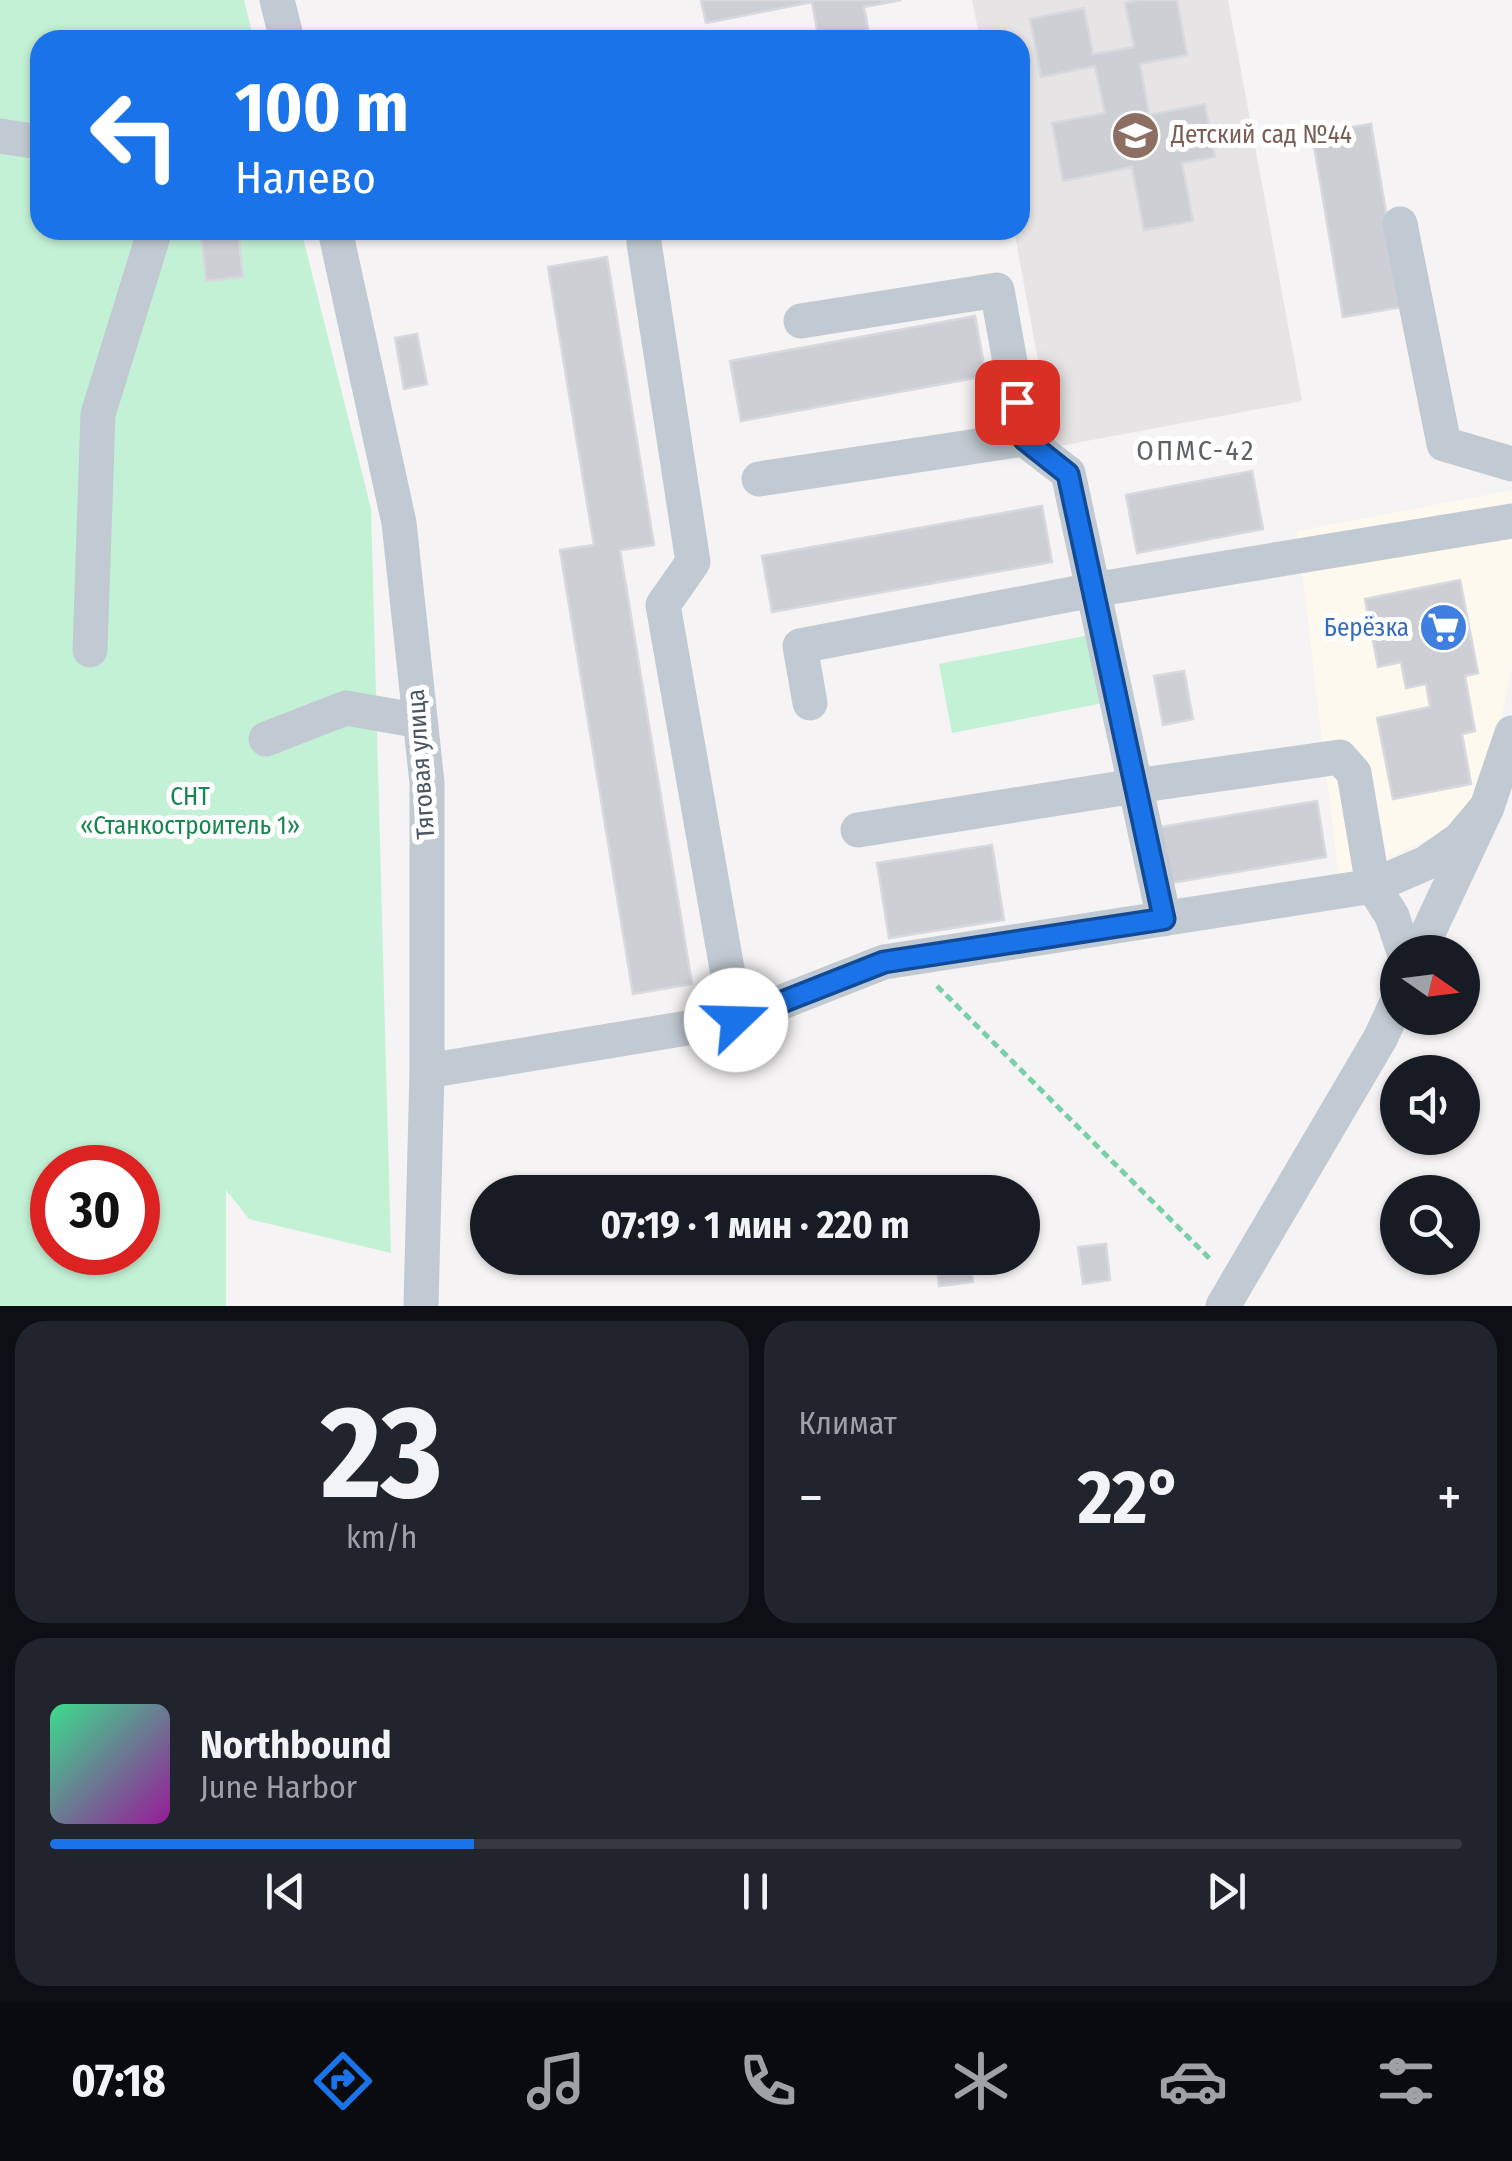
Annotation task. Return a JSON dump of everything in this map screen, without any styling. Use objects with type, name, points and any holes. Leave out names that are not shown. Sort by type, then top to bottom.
[{"type":"street","points":[[277,0],[285,30]]},
{"type":"street","points":[[0,136],[30,140]]},
{"type":"street","points":[[1400,224],[1444,444],[1512,464]]},
{"type":"street","points":[[90,650],[98,414],[151,240]]},
{"type":"street","name":"Тяговая улица","points":[[337,240],[399,523],[426,783],[428,1071],[422,1306]]},
{"type":"street","points":[[644,242],[693,562],[663,605],[736,1020]]},
{"type":"street","points":[[802,321],[997,290],[1024,439],[1068,474],[1164,919]]},
{"type":"street","points":[[759,479],[1024,439]]},
{"type":"street","points":[[810,703],[800,646],[1093,590],[1512,521]]},
{"type":"street","points":[[266,739],[346,708],[420,720]]},
{"type":"street","points":[[1427,935],[1487,807],[1512,732]]},
{"type":"street","points":[[858,830],[1340,758],[1354,773],[1373,886],[1400,935]]},
{"type":"street","points":[[428,1071],[736,1020],[884,962],[1373,886],[1426,864],[1460,839],[1487,807]]},
{"type":"street","points":[[1392,916],[1420,923],[1437,914]]},
{"type":"street","points":[[1230,1295],[1382,1035]]},
{"type":"path","points":[[910,960],[1230,1295]]},
{"type":"shaded area","name":"Детский сад №44","points":[[972,0],[1228,0],[1302,401],[1054,447],[1016,240],[1030,240],[1030,30],[978,30]]},
{"type":"shaded area","points":[[1512,490],[1512,667],[1490,775],[1451,829],[1339,880],[1297,531]]},
{"type":"green space","name":"СНТ «Станкостроитель 1»","points":[[0,0],[244,0],[252,30],[30,30],[30,240],[304,240],[371,509],[391,1253],[249,1219],[226,1190],[226,1306],[0,1306]]},
{"type":"green space","points":[[1090,635],[1103,703],[952,733],[939,664]]},
{"type":"building","points":[[701,0],[901,0],[864,7],[868,30],[817,30],[812,2],[706,23]]},
{"type":"building","points":[[1177,0],[1187,55],[1140,64],[1149,115],[1205,104],[1215,157],[1182,163],[1193,221],[1144,230],[1132,167],[1063,181],[1052,123],[1105,113],[1095,66],[1041,77],[1030,19],[1084,8],[1093,54],[1134,47],[1125,3]]},
{"type":"building","points":[[1371,124],[1402,307],[1343,317],[1312,134]]},
{"type":"building","points":[[202,240],[239,240],[243,277],[206,281]]},
{"type":"building","points":[[607,257],[654,545],[620,550],[692,984],[633,994],[560,550],[594,545],[548,267]]},
{"type":"building","points":[[975,316],[986,376],[741,421],[730,361]]},
{"type":"building","points":[[417,334],[427,384],[404,389],[395,338]]},
{"type":"building","points":[[1252,471],[1263,529],[1137,553],[1126,495]]},
{"type":"building","points":[[1042,506],[1052,562],[772,612],[762,556]]},
{"type":"building","points":[[1460,580],[1478,673],[1465,676],[1475,731],[1462,734],[1471,784],[1393,799],[1377,718],[1430,707],[1426,684],[1406,688],[1401,662],[1378,667],[1365,599]]},
{"type":"building","points":[[1184,671],[1193,719],[1163,725],[1154,676]]},
{"type":"building","points":[[1317,801],[1326,857],[1170,883],[1161,827]]},
{"type":"building","points":[[992,845],[1004,920],[889,938],[877,863]]},
{"type":"building","points":[[1106,1244],[1110,1280],[1083,1284],[1078,1247]]},
{"type":"building","points":[[938,1275],[972,1275],[973,1282],[939,1286]]},
{"type":"place","name":"Детский сад №44","points":[[1136,135]]},
{"type":"place","name":"Берёзка","points":[[1444,628]]},
{"type":"district","name":"ОПМС-42","points":[[1196,450]]},
{"type":"route","points":[[736,1020],[884,962],[1164,919],[1068,474],[1024,439],[1017,402]]}]
